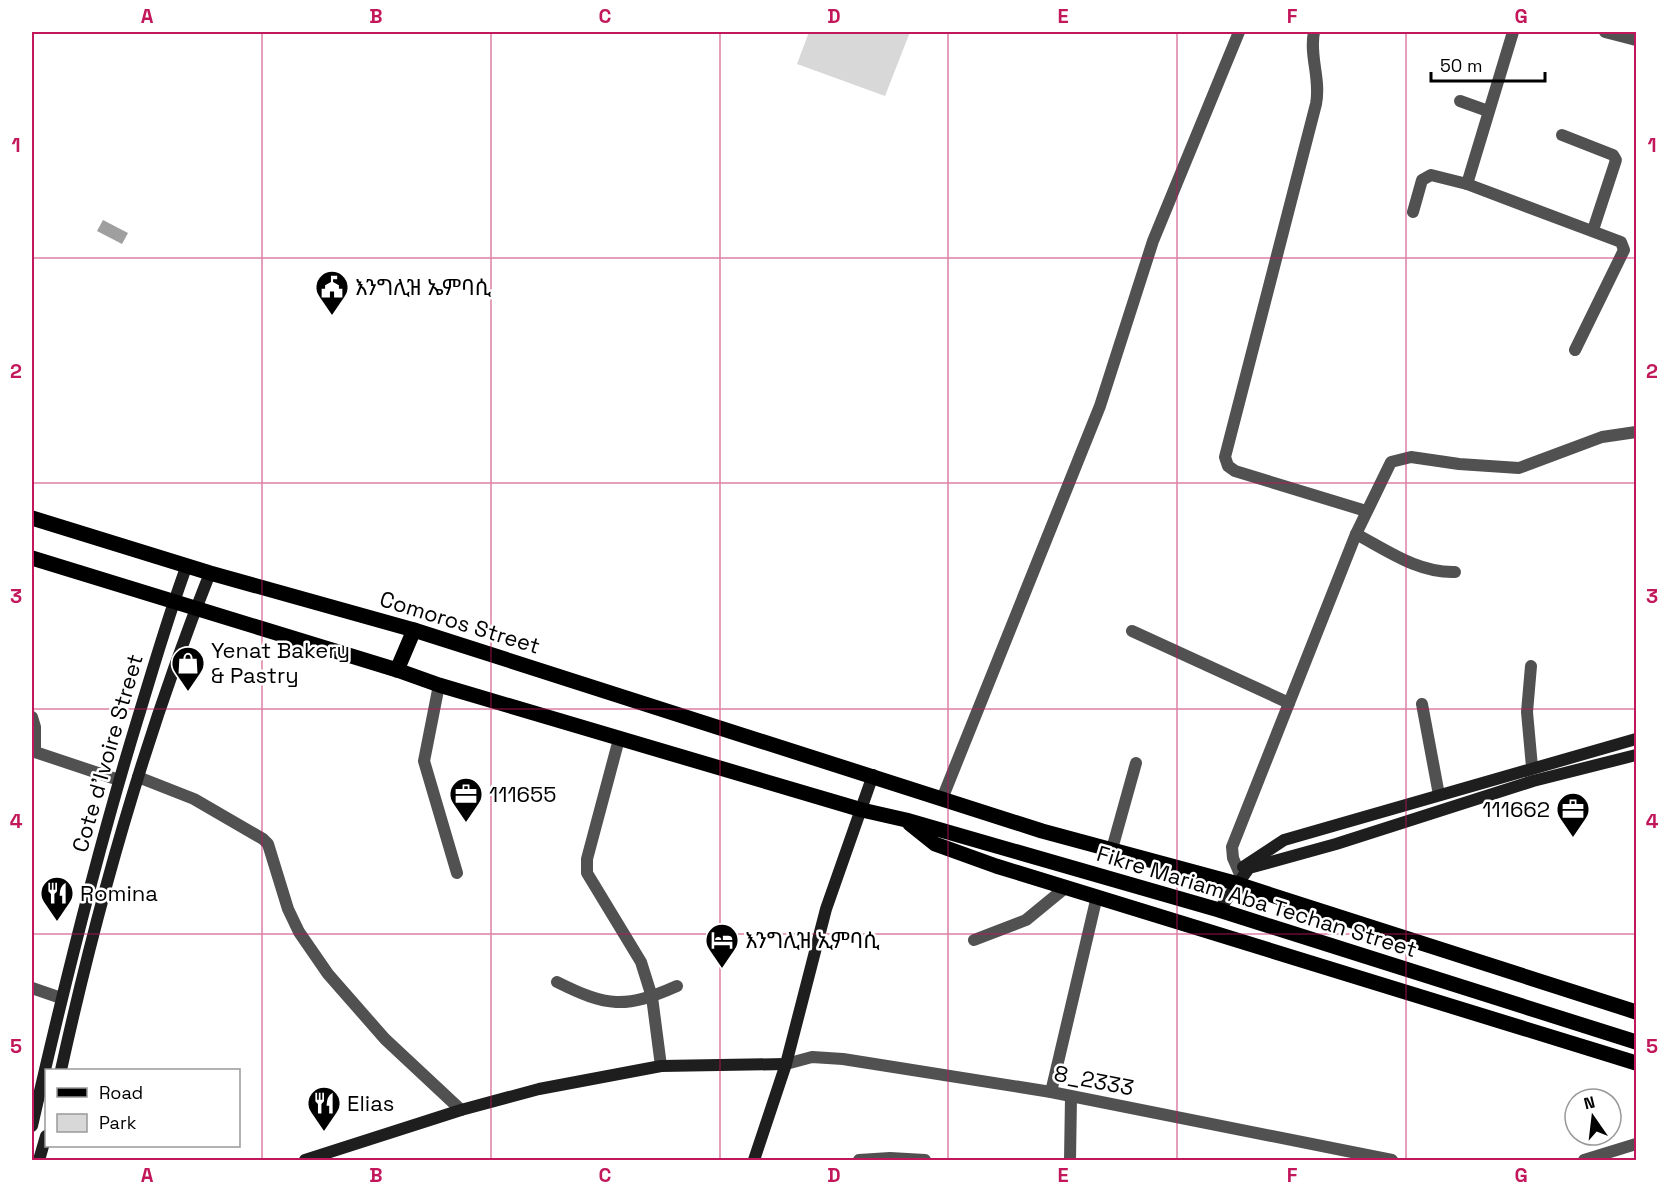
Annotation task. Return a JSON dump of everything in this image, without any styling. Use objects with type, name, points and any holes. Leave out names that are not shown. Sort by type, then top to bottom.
[{"type":"main road","name":"Comoros Street","points":[[32,518],[210,573],[414,630],[873,776]]},
{"type":"main road","points":[[32,558],[397,670],[439,686],[862,810]]},
{"type":"main road","name":"Cote d'Ivoire Street","points":[[32,1126],[61,998],[119,780],[173,603],[187,565]]},
{"type":"main road","name":"Cote d'Ivoire Street","points":[[61,1069],[76,999],[138,777],[210,573]]},
{"type":"main road","points":[[397,670],[414,630]]},
{"type":"main road","points":[[1219,910],[1235,879],[1267,856],[1284,840],[1636,739]]},
{"type":"main road","points":[[1267,856],[1336,844],[1533,781],[1636,755]]},
{"type":"main road","name":"Fikre Mariam Aba Techan Street","points":[[873,776],[1042,831],[1235,879],[1636,1012]]},
{"type":"main road","points":[[754,1160],[786,1064],[826,909],[873,776]]},
{"type":"main road","name":"Fikre Mariam Aba Techan Street","points":[[862,810],[906,820],[1219,910],[1636,1042]]},
{"type":"main road","points":[[906,820],[935,844],[1065,888],[1636,1063]]},
{"type":"main road","points":[[305,1161],[461,1110],[539,1089],[661,1066],[786,1064]]},
{"type":"main road","points":[[39,1161],[45,1140]]},
{"type":"street","points":[[942,799],[1100,406],[1153,241],[1239,32]]},
{"type":"street","points":[[1314,32],[1313,58],[1319,90],[1225,457],[1228,466],[1235,471],[1366,511]]},
{"type":"street","points":[[1467,184],[1513,32]]},
{"type":"street","points":[[1605,32],[1636,40]]},
{"type":"street","points":[[1460,101],[1488,111]]},
{"type":"street","points":[[1562,135],[1613,155],[1616,160],[1593,230]]},
{"type":"street","points":[[1413,212],[1425,176],[1431,175],[1467,184],[1621,242],[1624,250],[1575,350]]},
{"type":"street","points":[[1235,879],[1232,847],[1356,534],[1391,462],[1402,457],[1519,468],[1602,437],[1636,432]]},
{"type":"street","points":[[1356,534],[1420,568],[1437,573],[1455,572]]},
{"type":"street","points":[[1132,631],[1289,703]]},
{"type":"street","points":[[1531,666],[1527,712],[1532,767]]},
{"type":"street","points":[[439,686],[424,761],[457,873]]},
{"type":"street","points":[[1422,704],[1440,795]]},
{"type":"street","points":[[32,717],[35,727],[35,752],[119,780]]},
{"type":"street","points":[[619,739],[587,859],[587,873],[641,962],[652,997],[661,1066]]},
{"type":"street","points":[[1112,849],[1136,763]]},
{"type":"street","points":[[138,777],[194,800],[268,844],[288,909],[299,932],[328,974],[385,1039],[461,1110]]},
{"type":"street","points":[[974,940],[1026,920],[1065,888]]},
{"type":"street","points":[[1051,1092],[1097,896]]},
{"type":"street","points":[[557,982],[607,1003],[652,997],[677,986]]},
{"type":"street","points":[[32,988],[61,998]]},
{"type":"street","name":"8_2333","points":[[786,1064],[812,1057],[843,1059],[1051,1092],[1392,1161]]},
{"type":"street","points":[[1070,1161],[1071,1097]]},
{"type":"street","points":[[1584,1161],[1636,1144]]},
{"type":"street","points":[[859,1161],[890,1158],[925,1161]]},
{"type":"street","points":[[754,1160],[760,1161]]},
{"type":"green space","points":[[809,32],[910,32],[885,96],[797,64]]},
{"type":"shaded area","points":[[103,220],[128,233],[122,244],[97,231]]},
{"type":"place","name":"እንግሊዝ ኤምባሲ","points":[[332,316]]},
{"type":"place","name":"Yenat Bakery & Pastry","points":[[188,692]]},
{"type":"place","name":"111655","points":[[466,823]]},
{"type":"place","name":"111662","points":[[1573,838]]},
{"type":"place","name":"Romina","points":[[57,922]]},
{"type":"place","name":"እንግሊዝ ኢምባሲ","points":[[722,969]]},
{"type":"place","name":"Elias","points":[[324,1132]]}]
